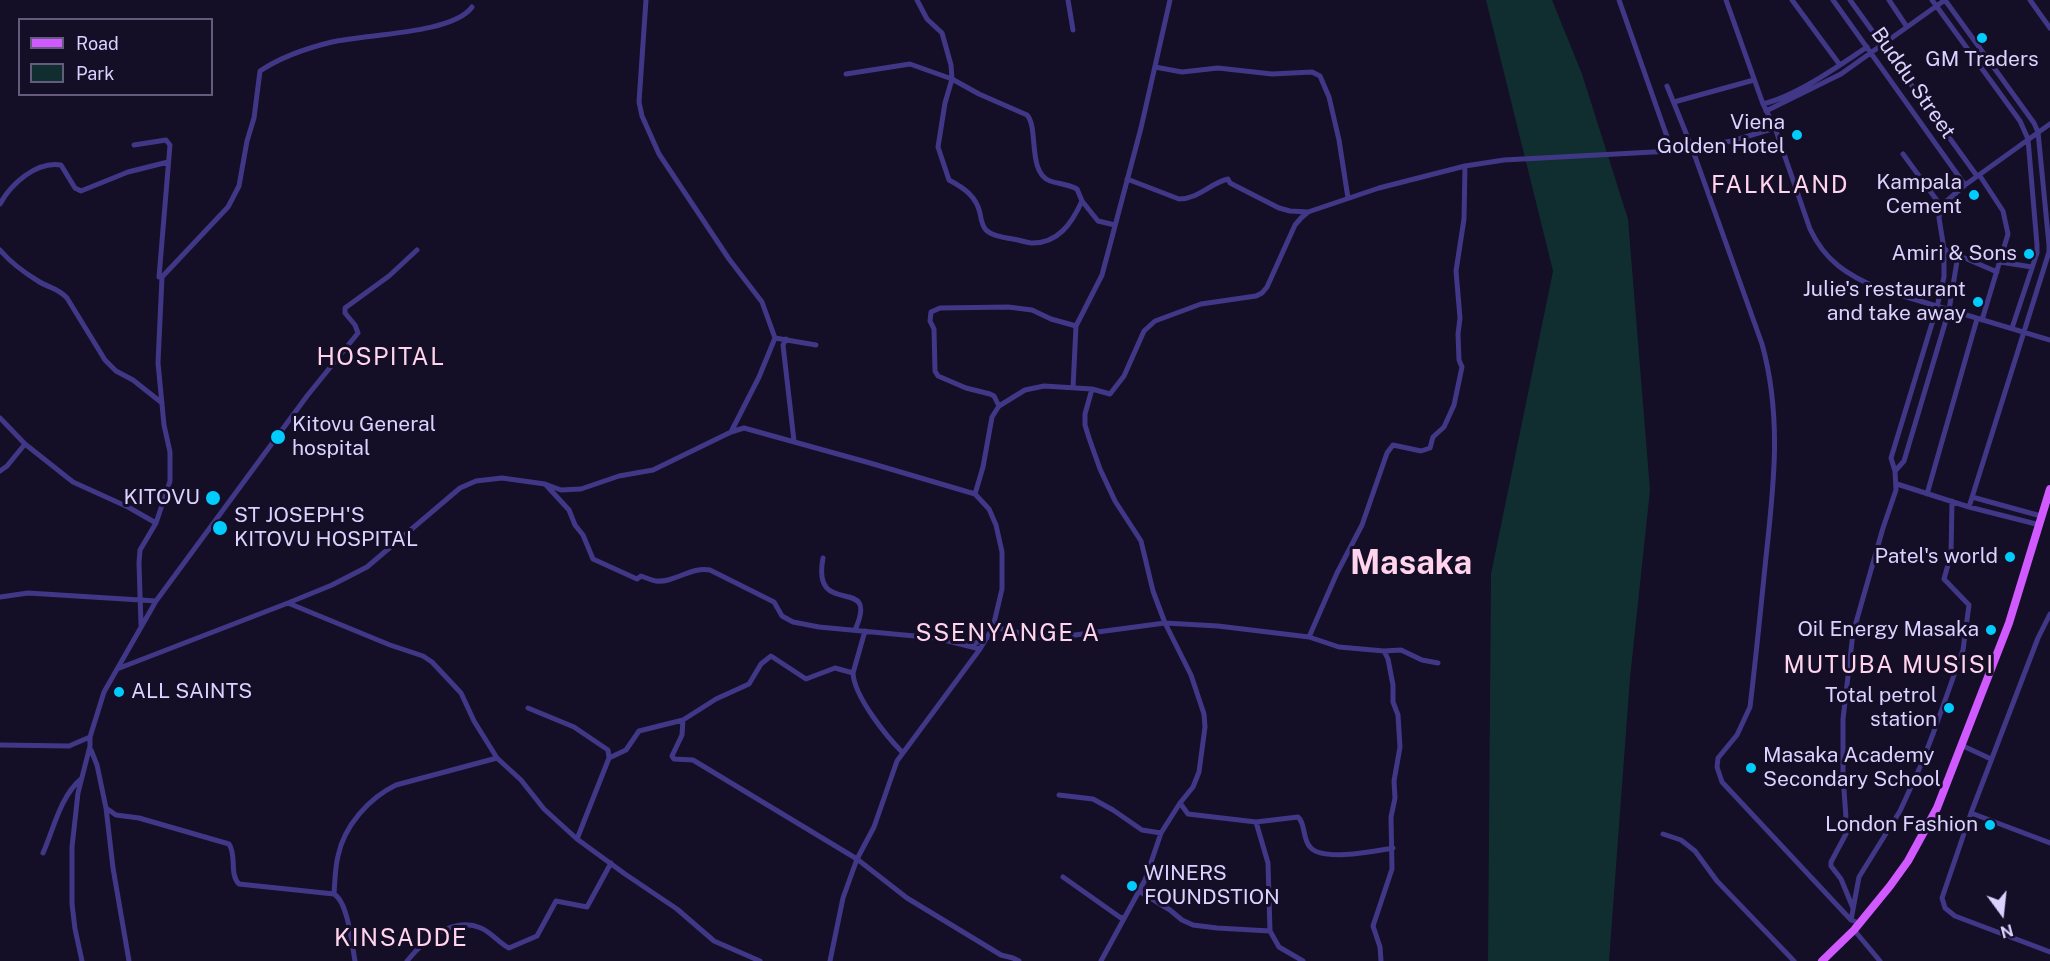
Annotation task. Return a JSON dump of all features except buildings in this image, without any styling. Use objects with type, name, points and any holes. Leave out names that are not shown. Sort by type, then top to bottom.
[{"type":"main road","points":[[1822,961],[1890,886],[1924,833],[1950,779],[2009,623],[2050,489]]},
{"type":"street","points":[[646,0],[639,102],[642,116],[659,154],[729,259],[762,302],[775,338],[759,378],[731,432]]},
{"type":"street","points":[[916,0],[927,19],[945,39],[952,79],[945,103],[938,151],[949,180],[975,199],[982,225],[986,230],[1005,238],[1031,243],[1051,239],[1073,221],[1082,201]]},
{"type":"street","points":[[1068,0],[1073,30]]},
{"type":"street","points":[[1073,388],[1076,326],[1102,275],[1170,0]]},
{"type":"street","points":[[1619,0],[1672,151]]},
{"type":"street","points":[[1726,0],[1763,104],[1775,128],[1810,229],[1831,261],[1867,284],[2050,340]]},
{"type":"street","points":[[1792,0],[1840,65]]},
{"type":"street","name":"Buddu Street","points":[[1833,0],[1965,185]]},
{"type":"street","points":[[1850,0],[2004,211],[2008,234],[1927,494]]},
{"type":"street","points":[[1889,0],[1907,27]]},
{"type":"street","points":[[1932,0],[2020,121],[2028,139],[2037,245],[2012,328]]},
{"type":"street","points":[[1766,111],[1835,78],[1945,0],[2034,123],[2038,132],[2049,245],[2048,262],[2022,332],[1969,507]]},
{"type":"street","points":[[2030,0],[2050,28]]},
{"type":"street","points":[[141,627],[140,550],[156,523],[170,481],[170,452],[164,425],[158,363],[162,277],[228,207],[239,186],[247,141],[254,118],[260,71],[278,60],[332,42],[421,29],[468,14],[472,7]]},
{"type":"street","points":[[1763,104],[1790,93],[1867,47]]},
{"type":"street","points":[[846,74],[909,64],[952,79],[979,94],[1027,115],[1032,122],[1033,153],[1044,176],[1048,181],[1068,184],[1077,189],[1082,201],[1098,220],[1115,225]]},
{"type":"street","points":[[1155,67],[1182,72],[1218,68],[1272,74],[1312,72],[1320,76],[1327,91],[1334,118],[1348,198]]},
{"type":"street","points":[[1674,102],[1755,80]]},
{"type":"street","points":[[1667,86],[1692,148],[1767,364],[1772,394],[1776,449],[1750,707],[1737,735],[1718,758],[1717,767],[1722,782],[1855,924],[1880,961]]},
{"type":"street","points":[[1855,924],[1853,908],[1831,862],[1847,832],[1843,776],[1843,719],[1853,633],[1897,484],[1891,458],[1944,277],[1944,249],[1939,218],[1941,206],[1965,185],[2050,124]]},
{"type":"street","points":[[1127,179],[1179,199],[1196,196],[1228,179],[1230,183],[1279,208],[1308,212],[1379,188],[1465,166],[1504,160],[1672,151],[1732,141],[1775,128]]},
{"type":"street","points":[[134,145],[166,140],[170,144],[159,277],[162,277]]},
{"type":"street","points":[[1903,154],[1941,206]]},
{"type":"street","points":[[0,204],[20,179],[30,172],[55,164],[61,165],[75,188],[81,191],[128,172],[168,162]]},
{"type":"street","points":[[1309,637],[1337,573],[1362,525],[1387,453],[1393,445],[1421,451],[1430,448],[1434,437],[1444,427],[1454,405],[1462,367],[1458,334],[1460,318],[1456,271],[1464,219],[1465,166]]},
{"type":"street","points":[[975,494],[986,455],[992,417],[999,406],[1025,390],[1044,386],[1092,389],[1110,394],[1124,375],[1144,331],[1155,321],[1201,304],[1249,298],[1262,293],[1267,287],[1295,225],[1308,212]]},
{"type":"street","points":[[2037,245],[2049,245]]},
{"type":"street","points":[[1944,249],[1996,272]]},
{"type":"street","points":[[0,250],[7,258],[40,282],[59,289],[67,298],[105,360],[116,371],[133,380],[162,403]]},
{"type":"street","points":[[129,961],[113,868],[106,807],[97,765],[91,754],[90,746],[90,737],[104,692],[156,601],[307,396],[358,333],[345,313],[345,308],[389,276],[417,250]]},
{"type":"street","points":[[1895,471],[1904,460],[1948,310],[1958,255]]},
{"type":"street","points":[[2000,262],[2032,267]]},
{"type":"street","points":[[999,406],[994,396],[966,388],[938,376],[935,372],[931,312],[940,308],[1008,307],[1032,310],[1051,320],[1076,326]]},
{"type":"street","points":[[775,338],[816,345]]},
{"type":"street","points":[[786,339],[783,345],[794,441]]},
{"type":"street","points":[[1092,389],[1085,414],[1087,432],[1100,469],[1115,501],[1142,541],[1153,591],[1165,623],[1191,675],[1205,720],[1199,772],[1193,786],[1161,833],[1145,880],[1101,961]]},
{"type":"street","points":[[0,418],[25,444],[73,482],[128,507],[156,523]]},
{"type":"street","points":[[117,669],[288,603],[332,585],[367,567],[469,483],[502,478],[545,483],[561,490],[582,489],[619,476],[653,470],[731,432],[744,428],[975,494],[989,509],[996,525],[1002,552],[1002,590],[993,627],[980,649],[897,761],[874,827],[857,859],[843,898],[830,961]]},
{"type":"street","points":[[0,471],[25,444]]},
{"type":"street","points":[[545,483],[551,493],[569,510],[593,559],[637,579],[641,576],[656,581],[697,569],[710,570],[774,602],[787,620],[819,627],[925,636],[980,649]]},
{"type":"street","points":[[1897,484],[1969,507],[2040,520]]},
{"type":"street","points":[[1972,497],[2040,520]]},
{"type":"street","points":[[1853,908],[1859,877],[1900,811],[1921,765],[1964,650],[1969,605],[1944,579],[1951,554],[1952,501]]},
{"type":"street","points":[[823,558],[822,584],[830,592],[855,597],[859,602],[860,618],[855,630]]},
{"type":"street","points":[[0,597],[28,593],[156,601]]},
{"type":"street","points":[[288,603],[390,645],[423,656],[432,662],[461,693],[474,721],[497,758],[577,839],[677,909],[714,941],[760,961]]},
{"type":"street","points":[[2050,614],[2046,617],[1991,759],[1942,898],[1945,908],[1955,916],[2050,952]]},
{"type":"street","points":[[993,627],[1038,637],[1060,637],[1165,623],[1218,626],[1309,637],[1339,647],[1384,651],[1401,650],[1422,660],[1438,663]]},
{"type":"street","points":[[865,631],[853,673],[855,687],[884,734],[903,753]]},
{"type":"street","points":[[969,646],[987,638]]},
{"type":"street","points":[[1381,961],[1380,947],[1373,926],[1390,877],[1393,848],[1391,818],[1395,798],[1394,781],[1399,761],[1400,733],[1398,715],[1393,702],[1393,685],[1388,659],[1384,651]]},
{"type":"street","points":[[609,758],[626,750],[639,731],[683,720],[716,699],[749,684],[761,663],[771,656],[806,679],[835,668],[853,673]]},
{"type":"street","points":[[528,708],[574,727],[608,750],[609,758],[577,839]]},
{"type":"street","points":[[683,720],[682,735],[672,756],[674,759],[693,760],[857,859],[907,898],[1001,955],[1019,961]]},
{"type":"street","points":[[0,745],[69,746],[90,737]]},
{"type":"street","points":[[1961,745],[1991,759]]},
{"type":"street","points":[[82,961],[75,929],[72,859],[78,793],[90,746]]},
{"type":"street","points":[[333,894],[338,855],[343,840],[366,806],[379,795],[396,785],[497,758]]},
{"type":"street","points":[[43,853],[66,797],[72,787],[82,778]]},
{"type":"street","points":[[1059,795],[1093,799],[1142,830],[1161,833]]},
{"type":"street","points":[[1180,803],[1188,814],[1256,822],[1298,817],[1302,821],[1305,839],[1315,851],[1345,855],[1393,848]]},
{"type":"street","points":[[106,807],[116,815],[139,818],[229,844],[233,851],[234,877],[238,884],[338,896],[345,912],[355,961]]},
{"type":"street","points":[[1971,813],[2050,843]]},
{"type":"street","points":[[1256,822],[1268,863],[1270,931],[1279,947],[1303,961]]},
{"type":"street","points":[[1662,834],[1681,840],[1695,850],[1717,881],[1794,961]]},
{"type":"street","points":[[407,961],[443,929],[453,926],[466,925],[481,928],[509,948],[533,938],[540,932],[556,901],[587,907],[611,863]]},
{"type":"street","points":[[1063,877],[1121,918],[1125,917]]},
{"type":"street","points":[[1138,891],[1193,925],[1270,931]]},
{"type":"green space","points":[[1486,0],[1552,0],[1582,74],[1628,219],[1650,490],[1630,678],[1609,961],[1488,961],[1491,574],[1553,271]]},
{"type":"place","name":"GM Traders","points":[[1982,38]]},
{"type":"place","name":"Viena Golden Hotel","points":[[1797,135]]},
{"type":"place","name":"Kampala Cement","points":[[1974,195]]},
{"type":"place","name":"Amiri & Sons","points":[[2029,254]]},
{"type":"place","name":"Julie's restaurant and take away","points":[[1978,302]]},
{"type":"place","name":"Kitovu General hospital","points":[[278,437]]},
{"type":"place","name":"KITOVU","points":[[213,498]]},
{"type":"place","name":"ST JOSEPH'S KITOVU HOSPITAL","points":[[220,528]]},
{"type":"place","name":"Patel's world","points":[[2010,557]]},
{"type":"place","name":"Oil Energy Masaka","points":[[1991,630]]},
{"type":"place","name":"ALL SAINTS","points":[[119,692]]},
{"type":"place","name":"Total petrol station","points":[[1949,708]]},
{"type":"place","name":"Masaka Academy Secondary School","points":[[1751,768]]},
{"type":"place","name":"London Fashion","points":[[1990,825]]},
{"type":"place","name":"WINERS FOUNDSTION","points":[[1132,886]]},
{"type":"district","name":"FALKLAND","points":[[1780,186]]},
{"type":"district","name":"HOSPITAL","points":[[381,358]]},
{"type":"district","name":"Masaka","points":[[1411,564]]},
{"type":"district","name":"SSENYANGE A","points":[[1008,634]]},
{"type":"district","name":"MUTUBA MUSISI","points":[[1889,666]]},
{"type":"district","name":"KINSADDE","points":[[401,939]]}]
